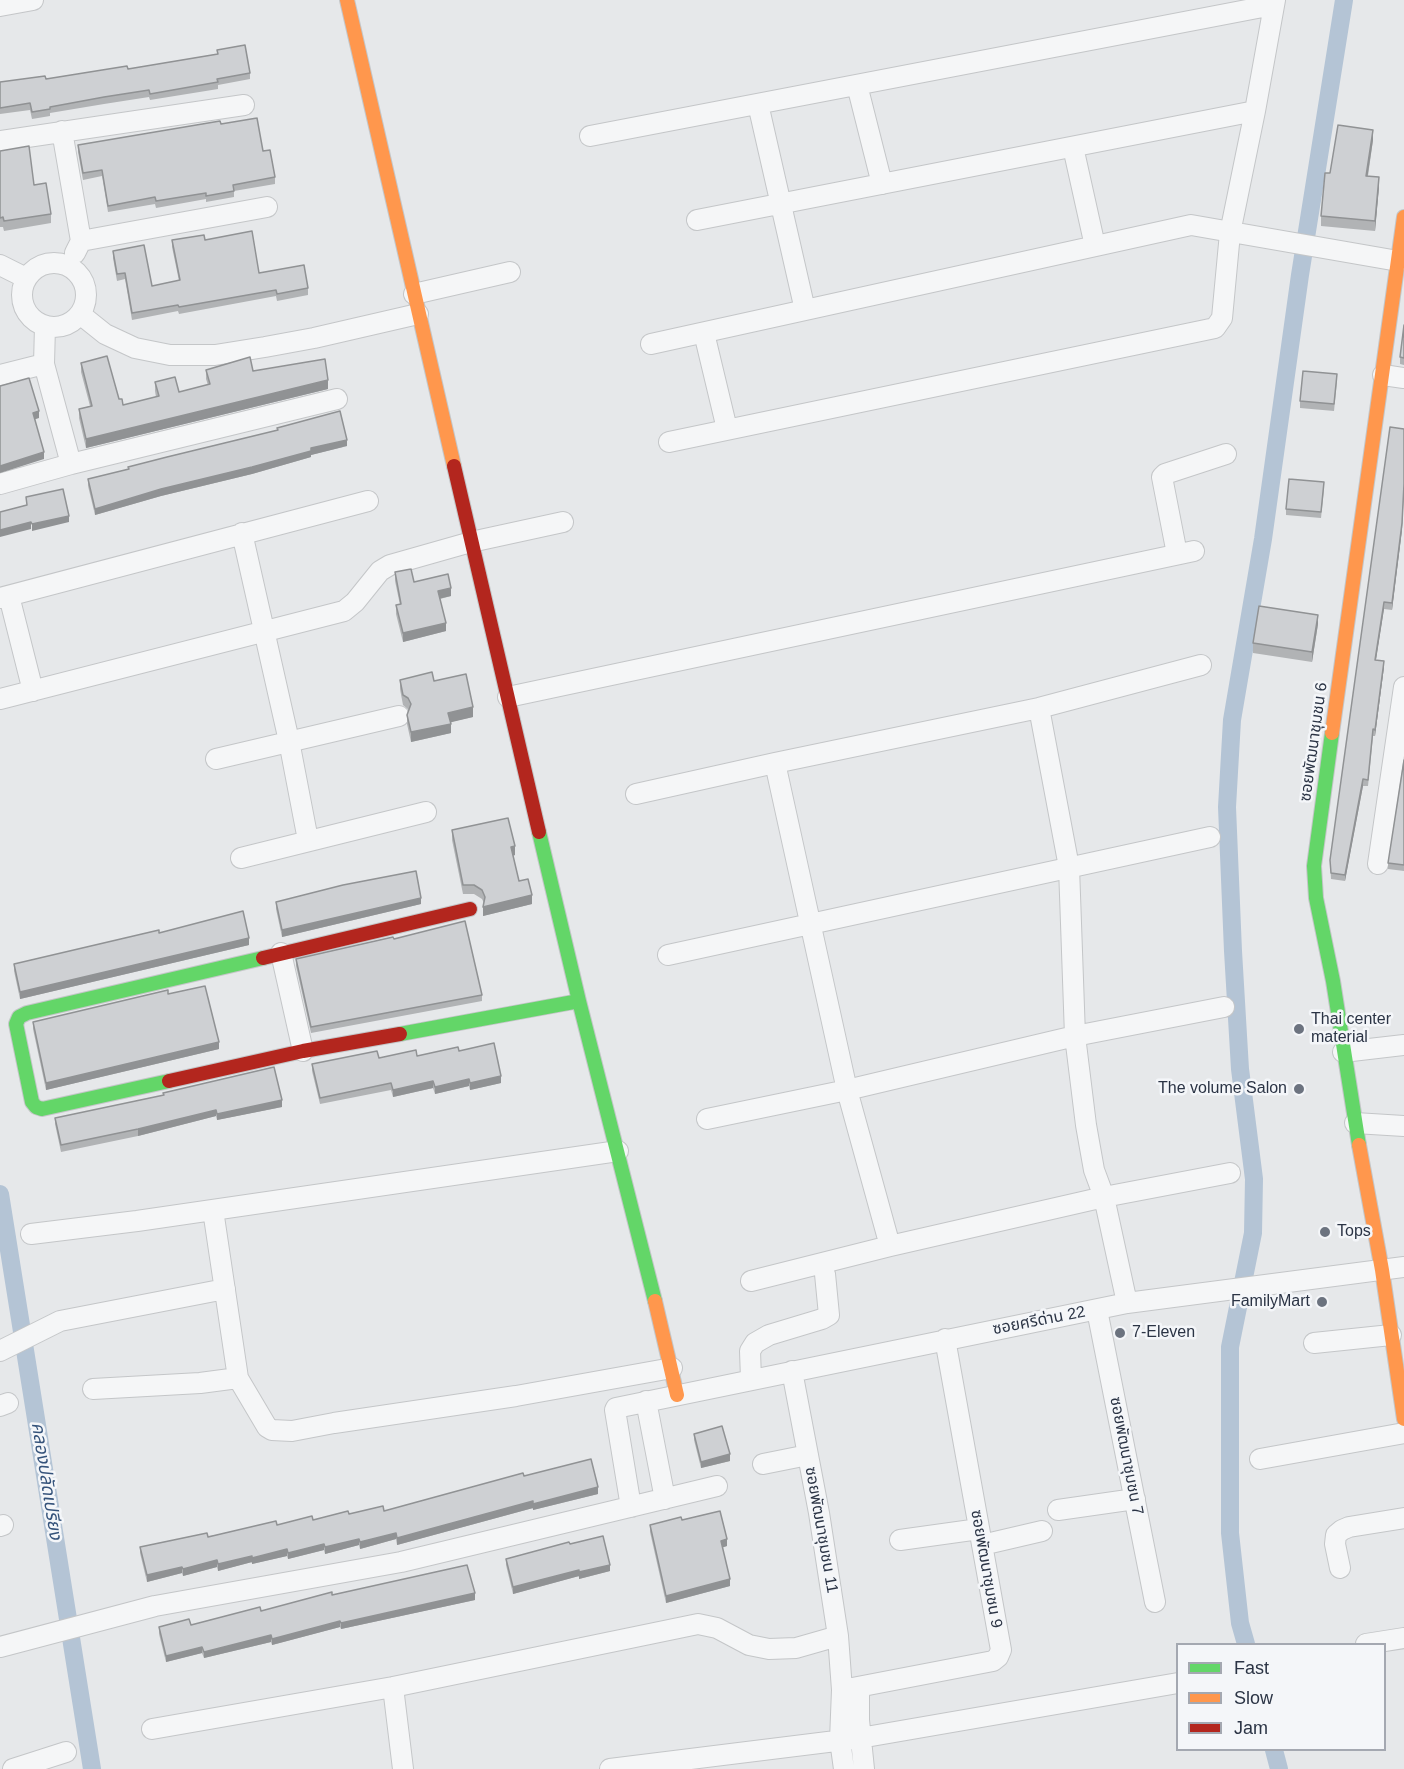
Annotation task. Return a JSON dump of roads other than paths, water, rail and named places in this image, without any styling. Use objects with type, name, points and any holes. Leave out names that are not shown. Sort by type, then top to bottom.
[{"type":"street","points":[[0,6],[33,0]]},
{"type":"street","points":[[347,0],[579,1001],[677,1395]]},
{"type":"street","points":[[590,136],[1274,3],[1256,111],[1230,233],[1222,318],[1215,328],[669,442]]},
{"type":"street","points":[[857,85],[882,184]]},
{"type":"street","points":[[758,104],[805,310]]},
{"type":"street","points":[[0,141],[244,105]]},
{"type":"street","points":[[697,220],[1256,111]]},
{"type":"street","points":[[62,131],[81,241],[69,266]]},
{"type":"street","points":[[1073,147],[1095,246]]},
{"type":"street","points":[[81,241],[267,207]]},
{"type":"street","name":"ซอยพัฒนาชุมชน 6","points":[[1403,1411],[1382,1270],[1355,1123],[1333,981],[1316,898],[1314,866],[1404,217]]},
{"type":"street","points":[[651,344],[1191,225],[1398,261]]},
{"type":"street","points":[[57,263],[69,266],[80,275],[85,288],[85,301],[80,314],[70,322],[58,327],[45,326],[28,315],[21,297],[26,278],[34,269],[45,264],[57,263]]},
{"type":"street","points":[[0,265],[26,278]]},
{"type":"street","points":[[414,294],[510,272]]},
{"type":"street","points":[[80,314],[105,334],[135,348],[170,356],[215,355],[322,336],[418,314]]},
{"type":"street","points":[[45,326],[44,364],[71,465]]},
{"type":"street","points":[[704,333],[727,429]]},
{"type":"street","points":[[0,375],[44,364]]},
{"type":"street","points":[[1383,375],[1404,378]]},
{"type":"street","points":[[0,484],[337,399]]},
{"type":"street","points":[[508,698],[1186,552],[1162,477],[1165,474],[1226,454]]},
{"type":"street","points":[[33,691],[4,597],[368,501]]},
{"type":"street","points":[[0,699],[344,611],[355,602],[380,571],[390,565],[471,542],[563,522]]},
{"type":"street","points":[[242,533],[289,741],[308,840]]},
{"type":"street","points":[[636,794],[1039,708],[1201,665]]},
{"type":"street","points":[[1378,864],[1404,687]]},
{"type":"street","points":[[1039,708],[1069,867],[1075,1036],[1086,1125],[1094,1170],[1104,1197],[1127,1303]]},
{"type":"street","points":[[216,759],[399,717]]},
{"type":"street","points":[[775,763],[847,1090],[890,1246]]},
{"type":"street","points":[[241,858],[426,812]]},
{"type":"street","points":[[668,955],[810,926],[1210,837]]},
{"type":"street","points":[[470,909],[27,1013],[19,1017],[16,1024],[32,1102],[36,1107],[42,1109],[303,1050],[579,1001]]},
{"type":"street","points":[[281,953],[303,1050]]},
{"type":"street","points":[[707,1119],[847,1090],[1075,1036],[1224,1007]]},
{"type":"street","points":[[1343,1052],[1404,1045]]},
{"type":"street","points":[[1355,1123],[1404,1126]]},
{"type":"street","points":[[31,1234],[618,1151]]},
{"type":"street","points":[[751,1281],[890,1246],[1104,1197],[1230,1173]]},
{"type":"street","points":[[213,1210],[238,1378],[267,1427],[272,1430],[292,1431],[516,1396],[672,1368]]},
{"type":"street","name":"ซอยศรีด่าน 22","points":[[631,1507],[615,1408],[1127,1303],[1404,1267]]},
{"type":"street","points":[[751,1379],[750,1351],[755,1343],[769,1335],[822,1319],[829,1314],[825,1274]]},
{"type":"street","points":[[0,1351],[60,1321],[225,1289]]},
{"type":"street","name":"ซอยพัฒนาชุมชน 7","points":[[1097,1310],[1155,1602]]},
{"type":"street","points":[[1314,1343],[1391,1335]]},
{"type":"street","name":"ซอยพัฒนาชุมชน 9","points":[[850,1689],[993,1661],[1001,1650],[945,1339]]},
{"type":"street","name":"ซอยพัฒนาชุมชน 11","points":[[792,1371],[838,1636],[850,1689]]},
{"type":"street","points":[[93,1389],[200,1383],[238,1378]]},
{"type":"street","points":[[646,1401],[665,1498]]},
{"type":"street","points":[[1260,1459],[1404,1433]]},
{"type":"street","points":[[763,1464],[808,1455]]},
{"type":"street","points":[[0,1647],[155,1606],[401,1562],[717,1486]]},
{"type":"street","points":[[1058,1510],[1135,1499]]},
{"type":"street","points":[[1340,1568],[1335,1544],[1336,1535],[1342,1530],[1404,1518]]},
{"type":"street","points":[[900,1540],[981,1537],[1042,1531]]},
{"type":"street","points":[[152,1729],[393,1687],[698,1624],[717,1628],[749,1645],[769,1649],[796,1648],[838,1636]]},
{"type":"street","points":[[1372,1643],[1404,1638]]},
{"type":"street","points":[[610,1769],[860,1738],[1176,1683]]},
{"type":"street","points":[[393,1687],[403,1769]]},
{"type":"street","points":[[850,1689],[864,1769]]},
{"type":"street","points":[[844,1769],[840,1740],[850,1689]]},
{"type":"street","points":[[13,1769],[66,1752]]},
{"type":"waterway","points":[[1246,1643],[1240,1623],[1230,1533],[1230,1347],[1253,1233],[1254,1179],[1240,1069],[1233,951],[1227,807],[1232,720],[1263,539],[1300,275],[1344,0]]},
{"type":"waterway","name":"คลองปลัดเปรียง","points":[[0,1194],[92,1769]]},
{"type":"waterway","points":[[1274,1751],[1279,1769]]},
{"type":"place","name":"Thai center material","points":[[1299,1029]]},
{"type":"place","name":"The volume Salon","points":[[1299,1089]]},
{"type":"place","name":"Tops","points":[[1325,1232]]},
{"type":"place","name":"FamilyMart","points":[[1322,1302]]},
{"type":"place","name":"7-Eleven","points":[[1120,1333]]}]
